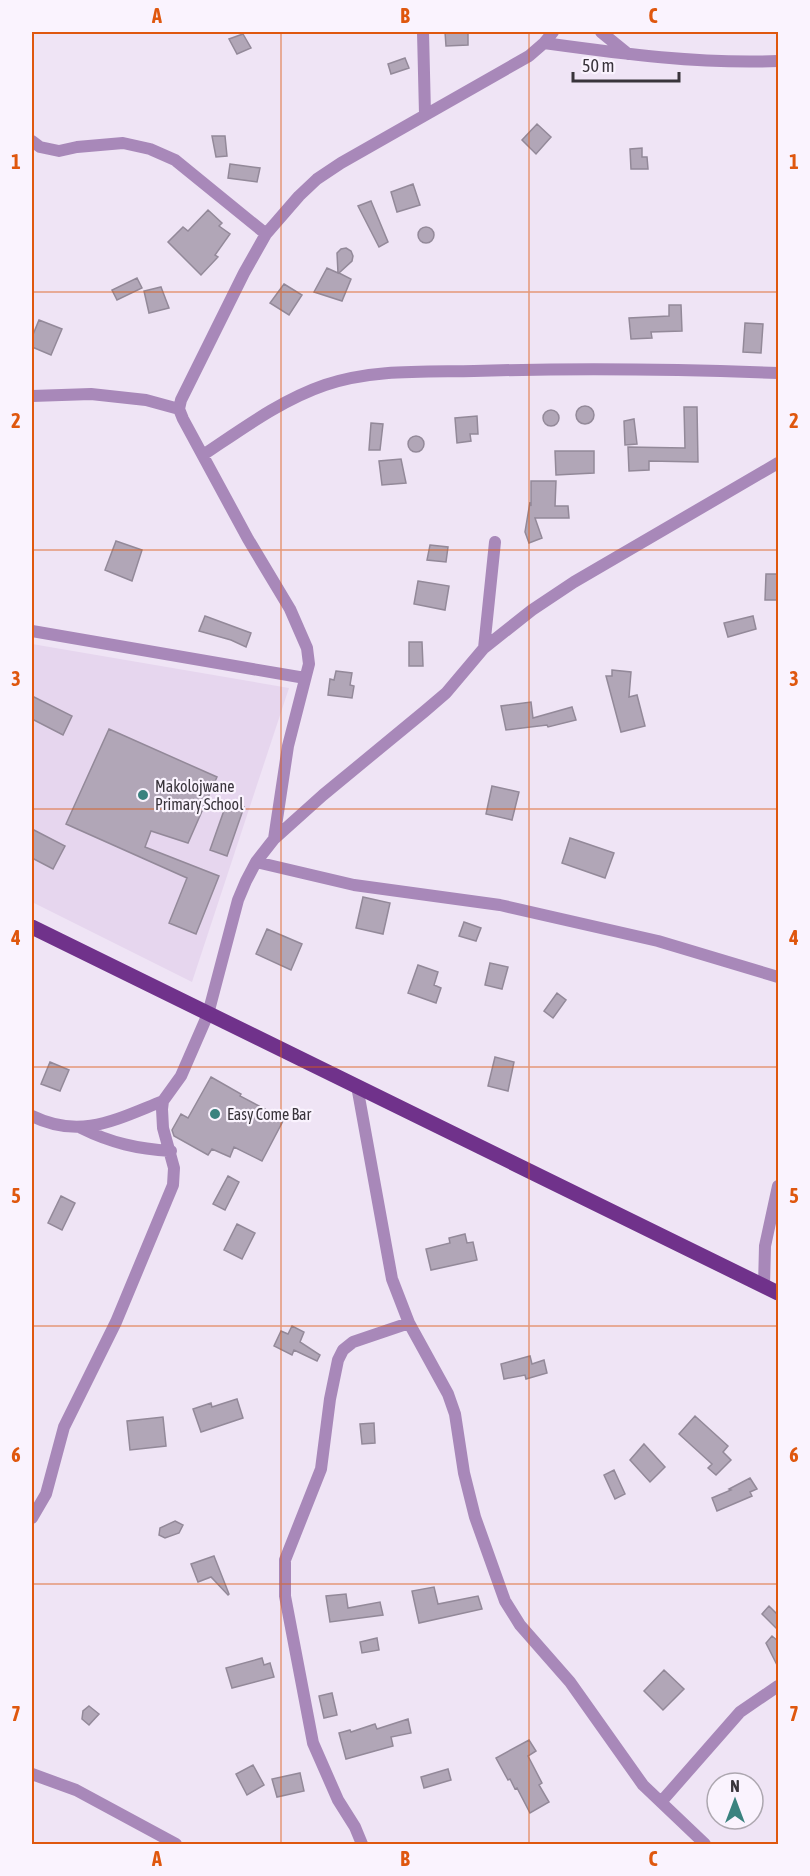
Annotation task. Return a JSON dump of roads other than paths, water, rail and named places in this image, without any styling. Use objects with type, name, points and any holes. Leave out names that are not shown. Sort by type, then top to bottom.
[{"type":"main road","points":[[32,927],[778,1293]]},
{"type":"street","points":[[423,32],[425,114]]},
{"type":"street","points":[[274,838],[288,746],[309,664],[307,648],[290,609],[248,539],[179,409],[180,400],[266,234],[299,196],[317,179],[425,114],[529,56],[553,32]]},
{"type":"street","points":[[601,32],[629,55]]},
{"type":"street","points":[[544,43],[629,55],[726,63],[778,61]]},
{"type":"street","points":[[32,141],[40,147],[59,151],[123,143],[150,148],[175,160],[266,234]]},
{"type":"street","points":[[203,455],[289,400],[354,376],[548,369],[778,373]]},
{"type":"street","points":[[32,396],[91,394],[146,399],[179,409]]},
{"type":"street","points":[[32,1518],[46,1494],[64,1427],[116,1322],[173,1185],[174,1168],[163,1128],[163,1101],[181,1076],[208,1014],[238,900],[256,862],[274,838],[322,795],[439,699],[484,648],[532,610],[574,582],[778,463]]},
{"type":"street","points":[[484,648],[495,542]]},
{"type":"street","points":[[32,632],[305,678]]},
{"type":"street","points":[[256,862],[354,885],[501,905],[658,941],[778,977]]},
{"type":"street","points":[[357,1086],[392,1279],[409,1323],[448,1394],[455,1414],[475,1517],[505,1601],[520,1625],[570,1682],[643,1785],[705,1845]]},
{"type":"street","points":[[81,1128],[108,1122],[163,1101]]},
{"type":"street","points":[[32,1116],[54,1124],[81,1128],[119,1144],[140,1149],[171,1151]]},
{"type":"street","points":[[764,1286],[765,1246],[778,1186]]},
{"type":"street","points":[[362,1845],[355,1827],[338,1800],[313,1743],[285,1596],[285,1560],[321,1469],[330,1399],[338,1360],[343,1350],[352,1342],[409,1323]]},
{"type":"street","points":[[661,1802],[740,1712],[778,1686]]},
{"type":"street","points":[[32,1774],[76,1790],[176,1845]]},
{"type":"place","name":"Makolojwane Primary School","points":[[143,795]]},
{"type":"place","name":"Easy Come Bar","points":[[215,1114]]}]
